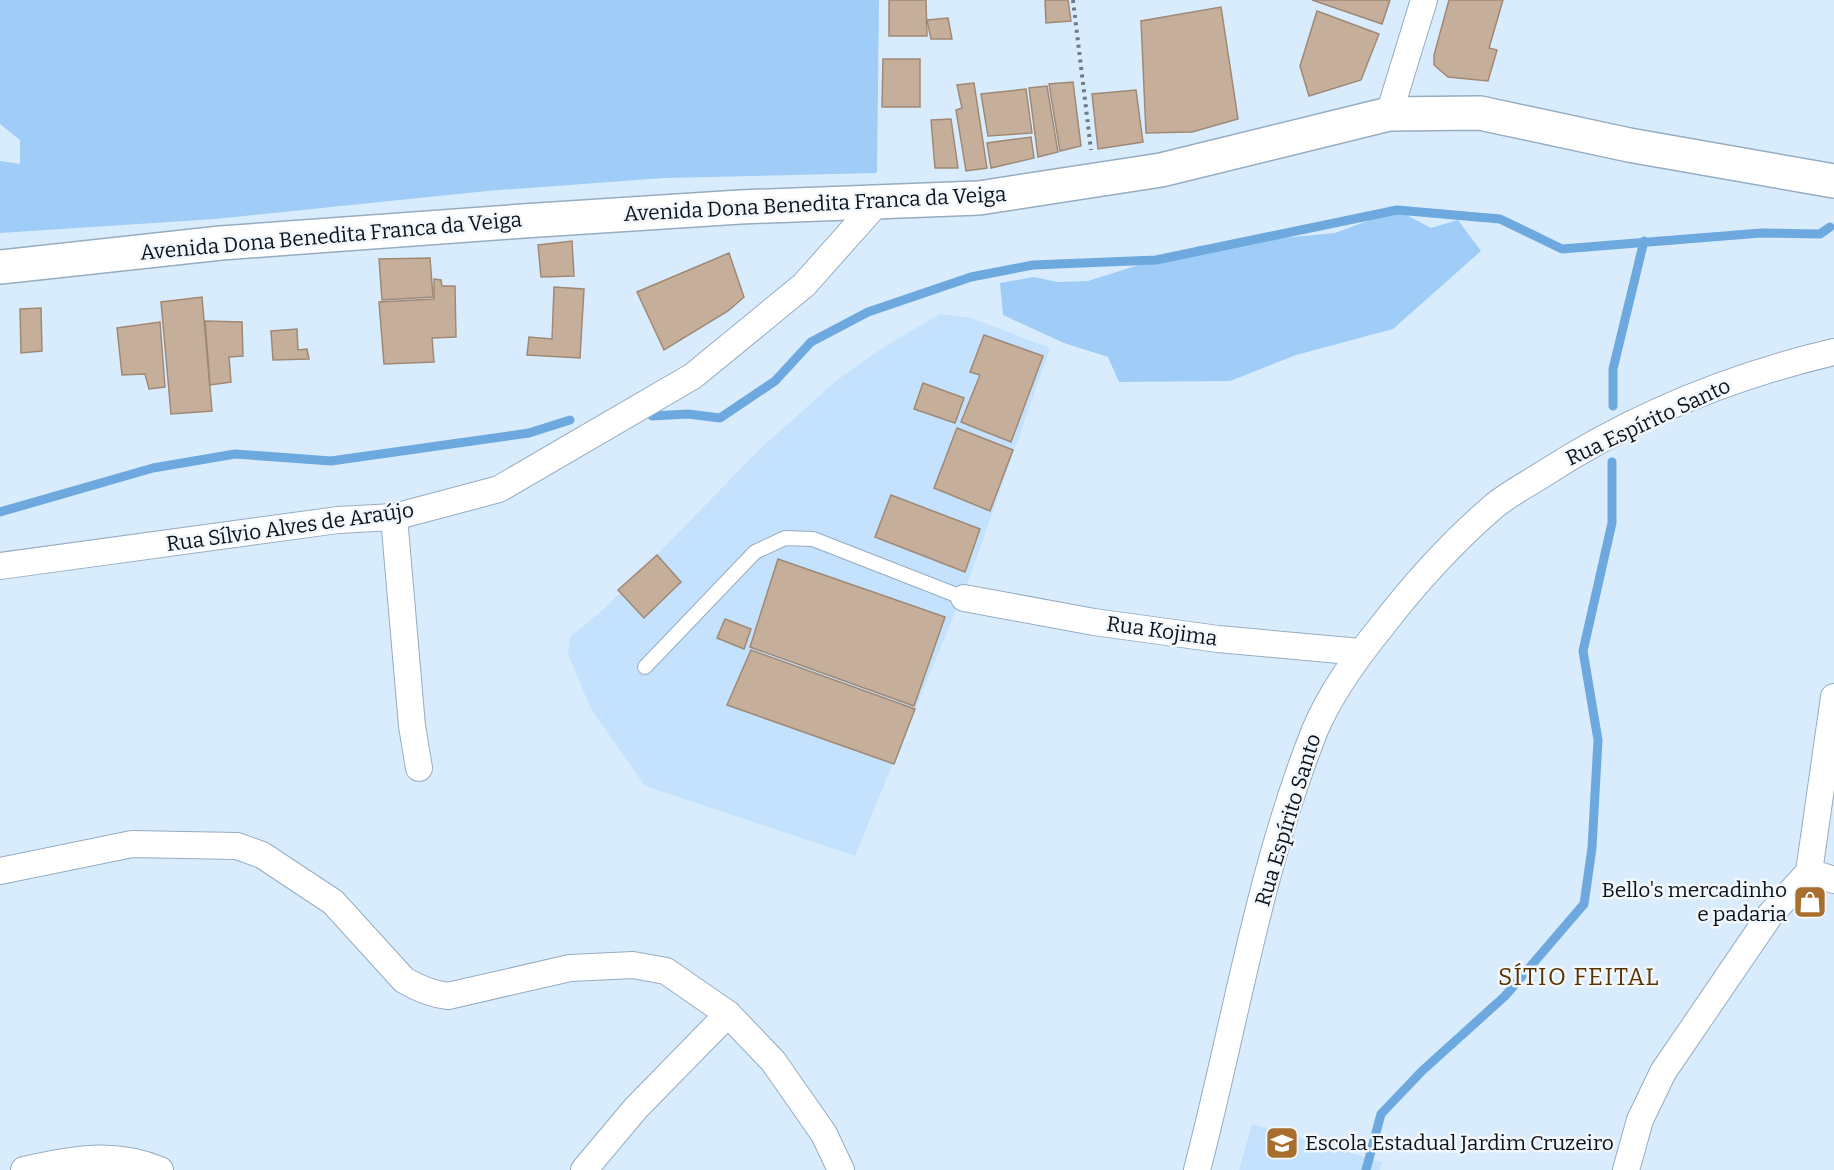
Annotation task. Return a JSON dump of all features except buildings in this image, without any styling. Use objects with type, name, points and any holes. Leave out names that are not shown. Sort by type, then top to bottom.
[{"type":"main road","name":"Avenida Dona Benedita Franca da Veiga","points":[[0,267],[221,243],[523,221],[740,207],[876,204],[979,198],[1161,170],[1389,114],[1480,113],[1629,145],[1834,181]]},
{"type":"street","points":[[1389,114],[1424,0]]},
{"type":"street","name":"Rua Sílvio Alves de Araújo","points":[[0,566],[338,520],[394,517],[499,489],[693,376],[804,285],[876,204]]},
{"type":"street","name":"Rua Espírito Santo","points":[[1197,1170],[1255,927],[1300,770],[1316,727],[1339,683],[1361,652],[1424,572],[1496,505],[1585,447],[1707,390],[1794,362],[1834,352]]},
{"type":"street","points":[[394,517],[412,726],[419,768]]},
{"type":"street","name":"Rua Kojima","points":[[964,598],[1218,639],[1361,652]]},
{"type":"street","points":[[1626,1170],[1640,1119],[1663,1072],[1770,915],[1809,872],[1834,697]]},
{"type":"street","points":[[0,871],[132,844],[237,846],[262,855],[333,902],[404,980],[419,989],[448,996],[570,968],[633,964],[666,971],[729,1014],[773,1061],[824,1134],[841,1170]]},
{"type":"street","points":[[1809,872],[1834,880]]},
{"type":"street","points":[[584,1170],[636,1108],[729,1014]]},
{"type":"street","points":[[24,1170],[77,1158],[114,1157],[140,1162],[160,1170]]},
{"type":"lane","points":[[645,667],[755,552],[785,538],[813,539],[964,598]]},
{"type":"path","points":[[1073,0],[1095,180]]},
{"type":"shaded area","points":[[0,0],[879,0],[877,173],[664,178],[487,191],[215,219],[0,233],[0,161],[20,164],[20,140],[0,124]]},
{"type":"shaded area","points":[[1397,210],[1431,228],[1458,220],[1481,251],[1393,329],[1296,355],[1230,381],[1119,382],[1108,357],[1064,343],[1003,315],[1000,283],[1034,277],[1057,282],[1088,281],[1199,246],[1335,233]]},
{"type":"shaded area","points":[[940,314],[971,318],[1050,348],[972,571],[855,856],[645,786],[591,709],[568,654],[570,637],[606,607],[759,450],[837,380],[887,345]]},
{"type":"shaded area","name":"Escola Estadual Jardim Cruzeiro","points":[[1252,1124],[1382,1162],[1380,1170],[1239,1170]]},
{"type":"waterway","points":[[652,416],[688,414],[720,418],[775,381],[811,342],[868,312],[971,277],[1033,265],[1156,260],[1397,210],[1500,219],[1562,249],[1761,233],[1820,234],[1830,227]]},
{"type":"waterway","points":[[1613,406],[1613,369],[1644,241]]},
{"type":"waterway","points":[[0,512],[153,468],[235,454],[331,461],[529,433],[570,420]]},
{"type":"waterway","points":[[1366,1170],[1381,1114],[1422,1071],[1505,996],[1584,904],[1592,848],[1598,740],[1583,651],[1612,523],[1612,462]]},
{"type":"place","name":"Bello's mercadinho e padaria","points":[[1810,902]]},
{"type":"place","name":"Escola Estadual Jardim Cruzeiro","points":[[1282,1143]]},
{"type":"district","name":"SÍTIO FEITAL","points":[[1579,977]]}]
